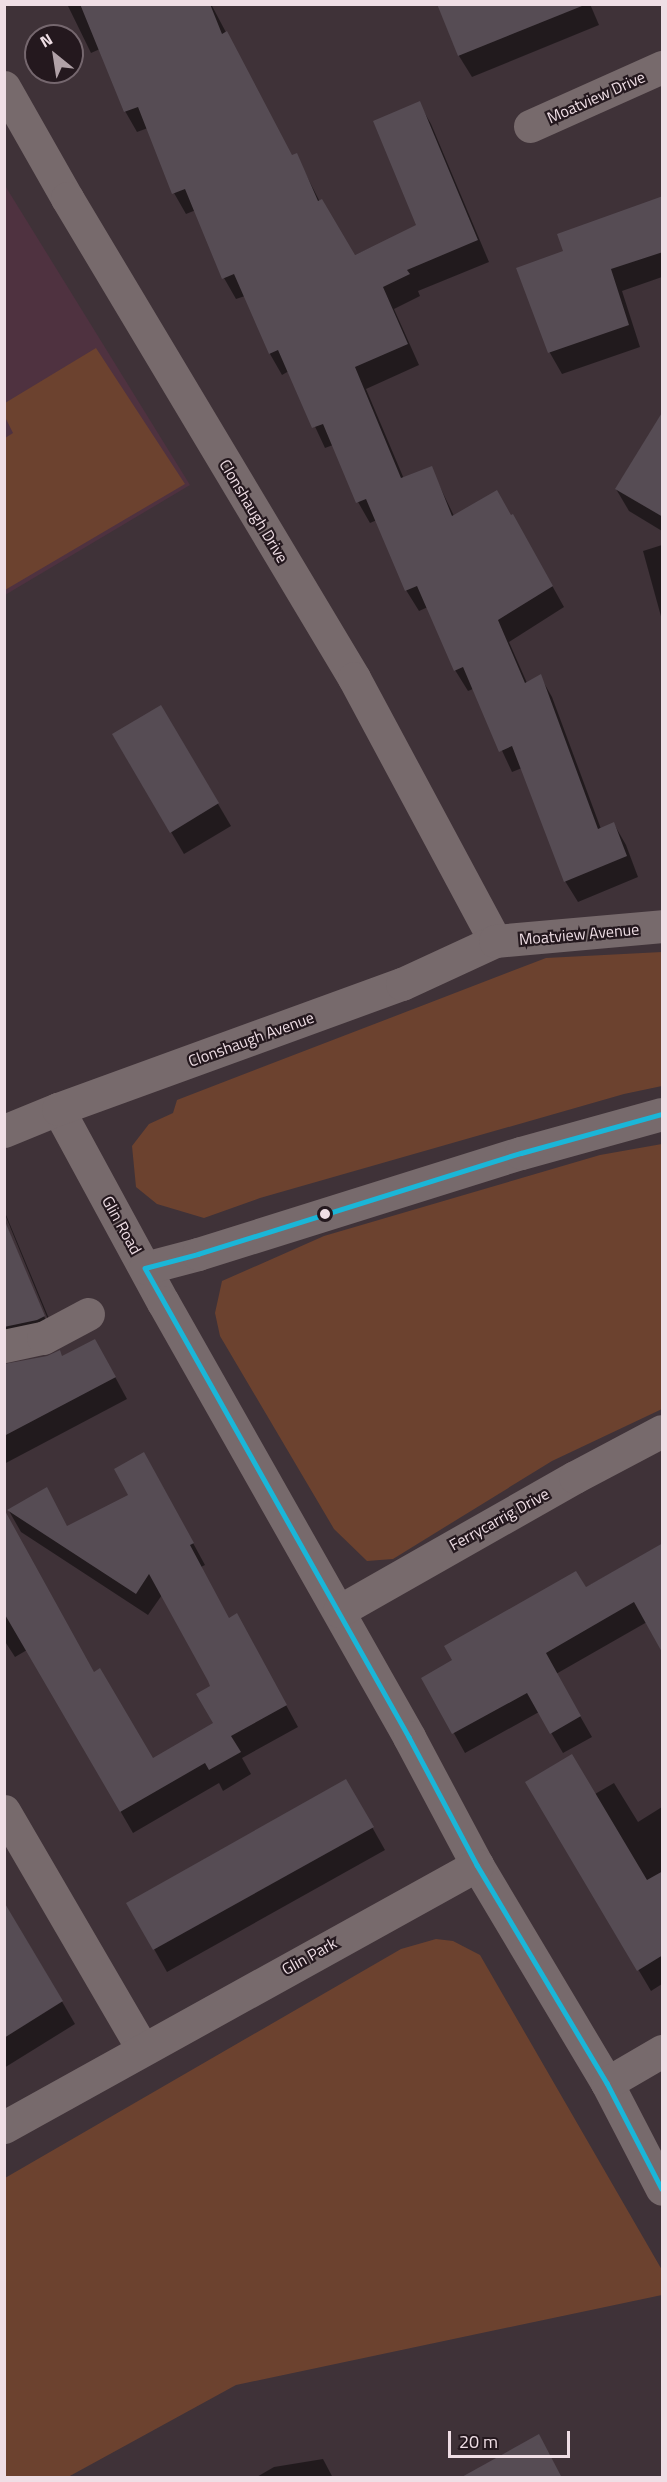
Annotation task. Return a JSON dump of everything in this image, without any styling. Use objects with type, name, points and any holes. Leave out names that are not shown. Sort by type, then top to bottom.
[{"type":"street","name":"Moatview Drive","points":[[530,126],[663,67]]},
{"type":"street","name":"Clonshaugh Drive","points":[[4,87],[67,198],[354,678],[495,941]]},
{"type":"street","name":"Moatview Avenue","points":[[495,941],[663,926]]},
{"type":"street","name":"Clonshaugh Avenue","points":[[4,1131],[58,1108],[402,984],[495,941]]},
{"type":"street","name":"Glin Road","points":[[58,1108],[145,1268],[339,1611],[477,1864],[607,2083],[663,2188]]},
{"type":"street","points":[[145,1268],[198,1254],[521,1154],[663,1114]]},
{"type":"street","points":[[4,1346],[43,1338],[88,1314]]},
{"type":"street","name":"Ferrycarrig Drive","points":[[339,1611],[575,1477],[663,1431]]},
{"type":"street","points":[[4,1811],[142,2048]]},
{"type":"street","name":"Glin Park","points":[[4,2127],[142,2048],[477,1864]]},
{"type":"street","points":[[607,2083],[663,2050]]},
{"type":"shaded area","points":[[4,184],[190,485],[5,595],[4,595]]},
{"type":"shaded area","points":[[96,348],[185,484],[5,590],[5,438],[13,433],[5,417],[5,403]]},
{"type":"shaded area","points":[[662,952],[662,1086],[624,1094],[260,1198],[204,1218],[157,1204],[136,1187],[132,1146],[149,1124],[173,1113],[177,1100],[546,958]]},
{"type":"shaded area","points":[[662,1144],[662,1409],[552,1461],[393,1559],[367,1561],[334,1529],[220,1336],[215,1313],[222,1281],[324,1236],[600,1155]]},
{"type":"shaded area","points":[[436,1939],[453,1941],[480,1955],[662,2270],[662,2295],[236,2385],[68,2477],[5,2477],[5,2178],[401,1949]]},
{"type":"building","points":[[80,4],[210,4],[222,34],[227,31],[292,155],[297,153],[318,201],[322,199],[355,255],[416,225],[373,121],[420,101],[478,240],[407,270],[410,274],[383,287],[408,344],[355,367],[401,478],[432,466],[452,516],[497,490],[511,515],[513,514],[553,586],[498,620],[525,683],[541,674],[598,829],[614,822],[627,856],[564,882],[512,746],[499,752],[463,667],[454,671],[417,586],[405,591],[366,499],[356,503],[323,424],[312,428],[278,350],[269,354],[234,274],[222,279],[185,189],[172,194],[138,107],[124,112]]},
{"type":"building","points":[[437,4],[581,4],[582,6],[458,56]]},
{"type":"building","points":[[663,196],[663,252],[611,269],[629,325],[548,353],[516,268],[563,251],[557,234]]},
{"type":"building","points":[[663,411],[663,517],[615,489]]},
{"type":"building","points":[[161,705],[219,803],[170,833],[112,734]]},
{"type":"building","points":[[4,1219],[45,1316],[4,1327]]},
{"type":"building","points":[[95,1339],[116,1377],[4,1436],[4,1364],[47,1356],[60,1350],[62,1356]]},
{"type":"building","points":[[144,1452],[194,1543],[190,1545],[229,1618],[237,1613],[287,1705],[231,1736],[241,1752],[209,1770],[205,1763],[120,1812],[4,1613],[4,1509],[94,1672],[100,1668],[153,1758],[213,1723],[196,1694],[210,1686],[208,1681],[149,1574],[136,1594],[7,1510],[47,1487],[67,1526],[128,1495],[114,1469]]},
{"type":"building","points":[[663,1543],[663,1654],[634,1602],[546,1653],[581,1716],[550,1734],[527,1693],[452,1734],[421,1678],[452,1660],[444,1646],[576,1571],[586,1587]]},
{"type":"building","points":[[572,1754],[647,1880],[663,1871],[663,1955],[637,1971],[525,1782]]},
{"type":"building","points":[[346,1779],[374,1827],[153,1950],[126,1903]]},
{"type":"building","points":[[4,1902],[63,2001],[4,2038]]},
{"type":"building","points":[[539,2434],[562,2478],[460,2478]]},
{"type":"transit line","points":[[145,1268],[198,1254],[521,1153],[662,1114]]},
{"type":"transit line","points":[[145,1268],[409,1737],[477,1865],[607,2083],[662,2189]]}]
